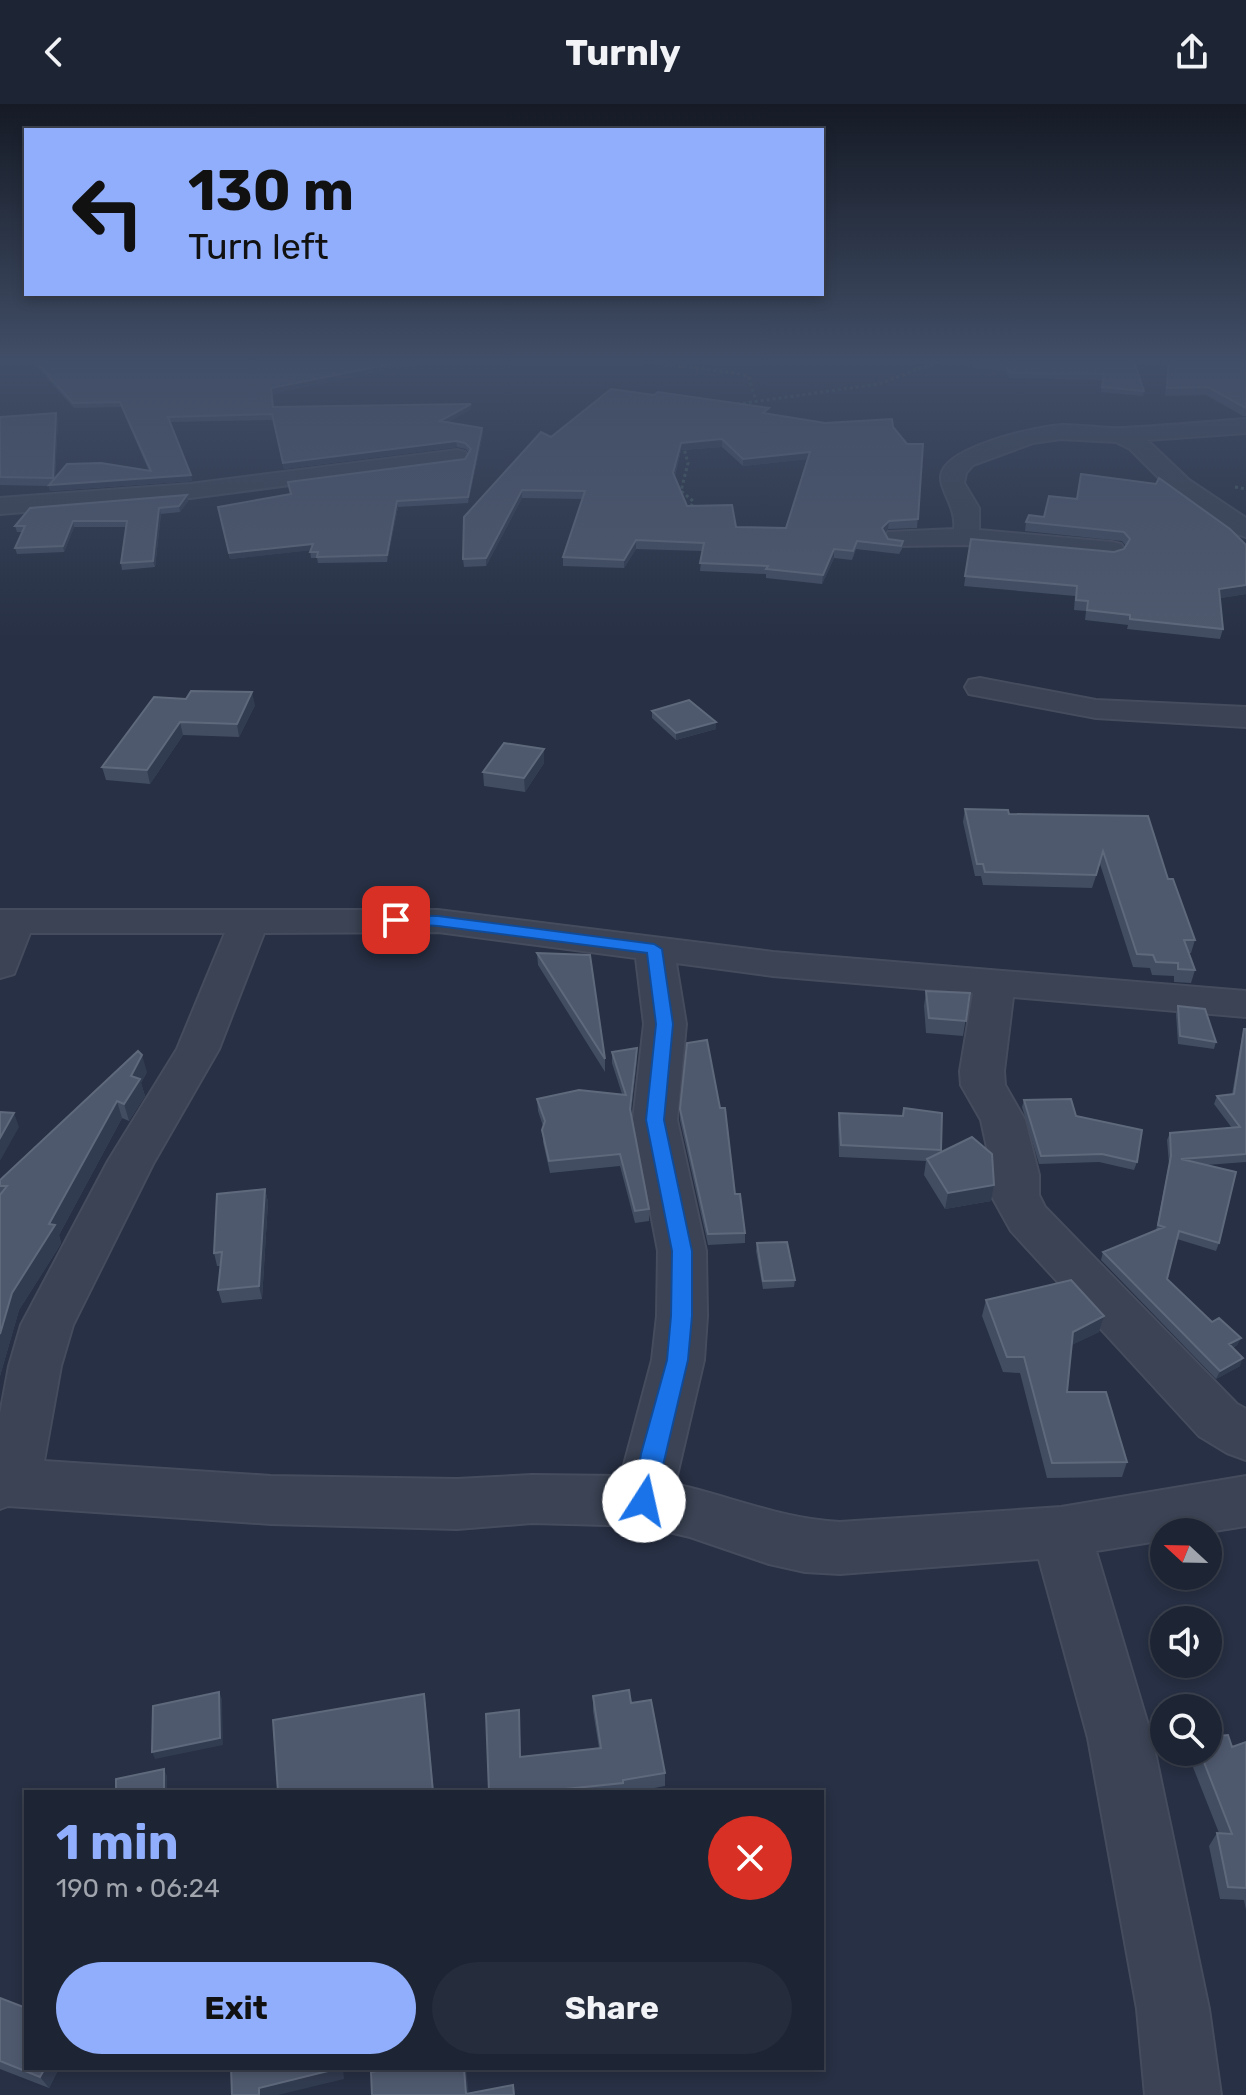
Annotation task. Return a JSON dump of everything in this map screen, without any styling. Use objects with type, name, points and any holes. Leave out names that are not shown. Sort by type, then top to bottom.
[{"type":"street","points":[[965,537],[970,516],[968,507],[952,483],[954,471],[965,460],[982,454]]},
{"type":"street","points":[[1148,454],[1180,485],[1246,529]]},
{"type":"street","points":[[0,506],[190,491],[457,457]]},
{"type":"street","points":[[897,538],[965,537],[1112,550]]},
{"type":"street","points":[[980,687],[1096,709],[1246,717]]},
{"type":"street","points":[[1,1483],[16,1462],[22,1444],[35,1366],[47,1325],[131,1161],[198,1049],[249,921]]},
{"type":"street","points":[[0,966],[8,922],[438,921],[773,964],[1246,1004]]},
{"type":"street","points":[[644,1501],[678,1360],[682,1316],[682,1251],[655,1120],[665,1024],[654,949]]},
{"type":"street","points":[[995,982],[982,1071],[983,1085],[1003,1120],[1016,1175],[1015,1195],[1021,1207],[1028,1219],[1218,1420],[1246,1437]]},
{"type":"street","points":[[1,1483],[271,1500],[457,1504],[589,1498],[644,1501],[805,1546],[840,1548],[1061,1532],[1246,1501]]},
{"type":"street","points":[[1061,1532],[1120,1738],[1173,2009],[1183,2095]]},
{"type":"path","points":[[685,454],[688,463],[681,491],[693,501],[691,507]]},
{"type":"building","points":[[0,454],[54,454],[53,478],[0,477]]},
{"type":"building","points":[[143,454],[183,454],[191,475],[49,485],[67,464],[101,463],[151,471]]},
{"type":"building","points":[[281,454],[354,454],[283,463]]},
{"type":"building","points":[[468,454],[477,454],[468,497],[397,501],[387,555],[317,557],[318,552],[310,552],[313,544],[229,553],[218,507],[291,494],[288,482],[465,459]]},
{"type":"building","points":[[521,454],[678,454],[673,473],[687,506],[732,505],[736,527],[786,528],[809,454],[922,454],[918,519],[889,521],[882,528],[888,539],[903,541],[901,546],[857,541],[853,551],[834,549],[823,575],[766,569],[768,566],[700,563],[704,543],[636,540],[624,560],[563,557],[585,491],[522,490],[486,558],[463,559],[464,517]]},
{"type":"building","points":[[738,454],[792,454],[743,459]]},
{"type":"building","points":[[1081,474],[1156,484],[1159,478],[1230,529],[1246,545],[1246,585],[1219,589],[1223,629],[1130,619],[1130,615],[1087,610],[1088,601],[1076,600],[1077,586],[965,576],[971,539],[1114,552],[1124,549],[1130,539],[1124,532],[1026,522],[1029,515],[1044,517],[1049,496],[1077,499]]},
{"type":"building","points":[[187,495],[179,506],[159,508],[153,561],[121,563],[127,521],[73,521],[63,546],[15,548],[25,526],[15,526],[30,508]]},
{"type":"building","points":[[191,691],[252,692],[237,724],[180,722],[147,770],[102,767],[154,697],[186,699]]},
{"type":"building","points":[[689,700],[716,722],[676,733],[652,711]]},
{"type":"building","points":[[504,743],[544,749],[524,778],[483,772]]},
{"type":"building","points":[[965,809],[1008,810],[1009,814],[1148,816],[1168,879],[1173,879],[1195,940],[1184,940],[1195,970],[1178,969],[1178,963],[1156,962],[1153,955],[1137,954],[1103,851],[1096,875],[985,872],[983,864],[977,864]]},
{"type":"building","points":[[537,953],[590,955],[605,1059]]},
{"type":"building","points":[[926,991],[970,993],[966,1021],[929,1018]]},
{"type":"building","points":[[1178,1006],[1205,1009],[1216,1042],[1180,1036]]},
{"type":"building","points":[[1244,1029],[1246,1154],[1181,1159],[1236,1172],[1219,1243],[1179,1231],[1167,1279],[1212,1322],[1219,1318],[1241,1338],[1229,1344],[1243,1358],[1220,1371],[1103,1252],[1164,1227],[1158,1225],[1171,1156],[1170,1133],[1240,1127],[1217,1096],[1234,1094]]},
{"type":"building","points":[[707,1040],[720,1108],[725,1108],[735,1194],[740,1194],[745,1233],[708,1234],[680,1109],[687,1043]]},
{"type":"building","points":[[637,1048],[630,1109],[649,1209],[635,1211],[620,1154],[549,1161],[542,1130],[545,1121],[537,1099],[579,1090],[626,1095],[612,1052]]},
{"type":"building","points":[[138,1051],[142,1055],[131,1076],[140,1079],[124,1104],[117,1101],[49,1224],[55,1225],[12,1293],[0,1334],[0,1195],[7,1186],[0,1186],[0,1180]]},
{"type":"building","points":[[1071,1099],[1076,1116],[1142,1130],[1137,1162],[1102,1154],[1041,1156],[1024,1100]]},
{"type":"building","points":[[904,1108],[942,1113],[941,1150],[841,1145],[839,1113],[903,1116]]},
{"type":"building","points":[[0,1112],[14,1113],[0,1138]]},
{"type":"building","points":[[972,1137],[992,1154],[994,1185],[948,1193],[927,1159]]},
{"type":"building","points":[[265,1189],[259,1286],[218,1290],[222,1252],[214,1253],[217,1194]]},
{"type":"building","points":[[787,1242],[795,1280],[763,1281],[757,1243]]},
{"type":"building","points":[[1071,1280],[1104,1316],[1073,1332],[1067,1392],[1106,1392],[1127,1462],[1052,1463],[1024,1357],[1007,1357],[986,1300]]},
{"type":"building","points":[[629,1690],[631,1703],[651,1700],[665,1773],[623,1780],[623,1783],[555,1790],[489,1790],[486,1714],[519,1710],[520,1757],[601,1748],[593,1696]]},
{"type":"building","points":[[219,1692],[220,1738],[152,1752],[153,1706]]},
{"type":"building","points":[[424,1694],[433,1790],[278,1790],[273,1720]]},
{"type":"building","points":[[1228,1735],[1232,1747],[1246,1742],[1246,1888],[1228,1887],[1217,1833],[1232,1834],[1205,1766],[1222,1766],[1222,1736]]},
{"type":"building","points":[[164,1769],[164,1790],[116,1790],[116,1779]]},
{"type":"building","points":[[0,1998],[24,2007],[24,2070],[44,2070],[40,2077],[0,2061]]},
{"type":"building","points":[[231,2070],[332,2070],[259,2088],[259,2095],[232,2095]]},
{"type":"building","points":[[464,2070],[466,2094],[513,2085],[514,2095],[372,2095],[371,2072]]},
{"type":"route","points":[[396,920],[438,921],[654,949],[665,1024],[655,1120],[682,1251],[682,1316],[678,1360],[644,1501]]}]
